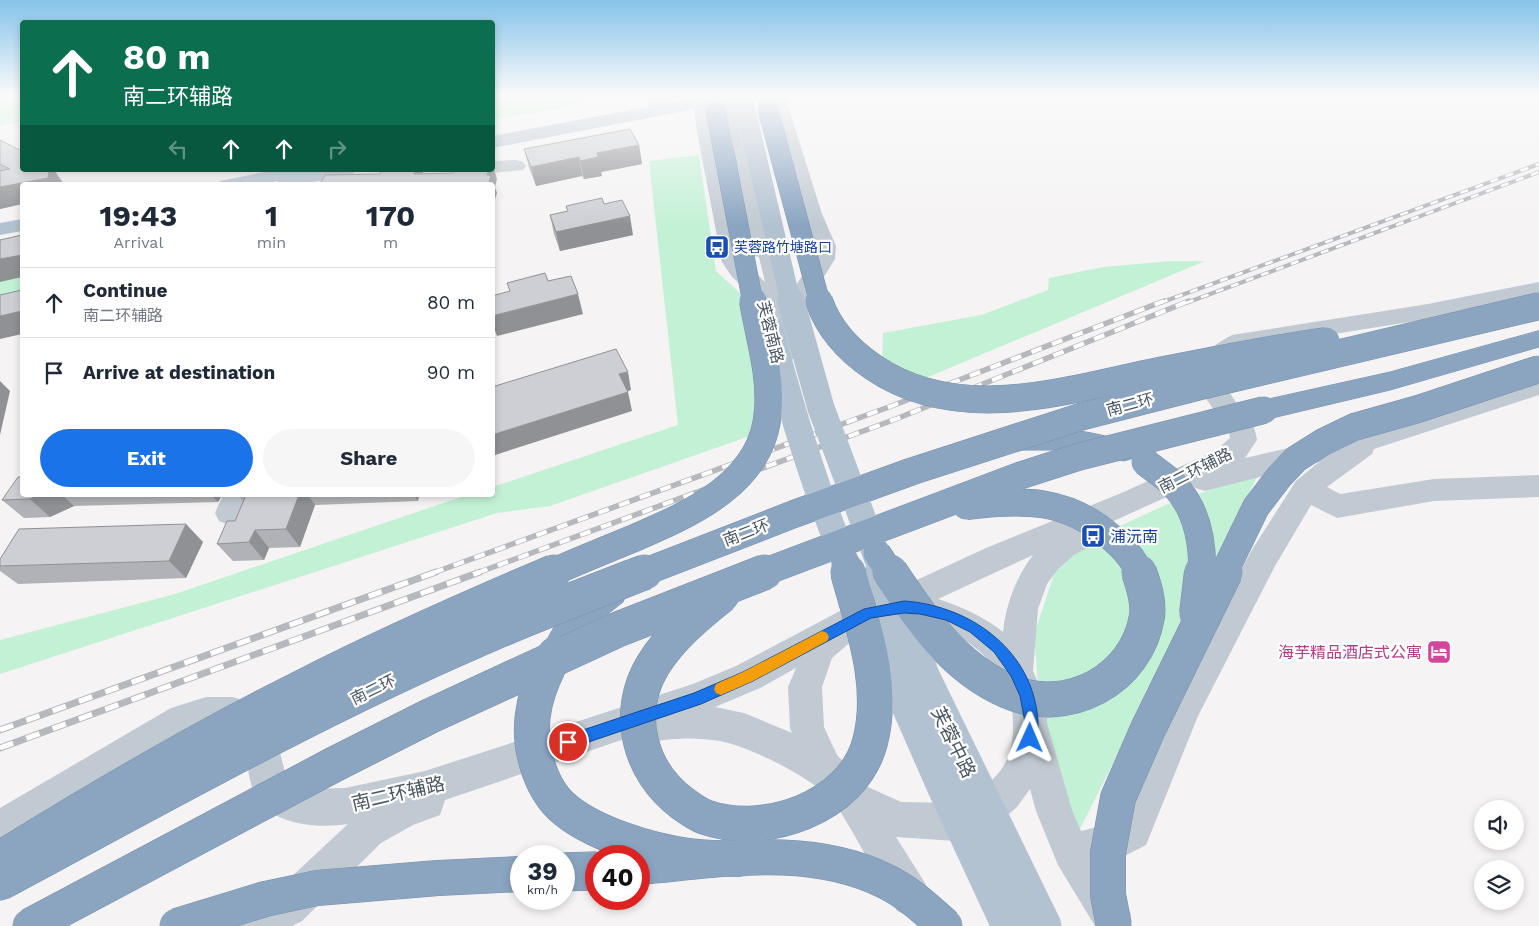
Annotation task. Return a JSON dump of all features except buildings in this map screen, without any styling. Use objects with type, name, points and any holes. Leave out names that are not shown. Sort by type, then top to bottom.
[{"type":"highway","points":[[0,859],[156,766],[302,687],[450,616],[672,522],[706,505],[728,487],[750,464],[763,442],[770,404],[769,387],[722,138]]},
{"type":"highway","points":[[781,138],[805,251],[823,313],[833,331],[849,349],[870,366],[892,379],[934,394],[975,400],[1010,399],[1066,390],[1239,355],[1526,309]]},
{"type":"highway","name":"南二环","points":[[0,883],[156,799],[344,702],[473,641],[654,568],[913,471],[1080,417],[1188,389],[1526,309]]},
{"type":"highway","points":[[30,926],[430,716],[619,629],[758,574],[1019,476],[1078,457],[1390,381],[1539,339]]},
{"type":"highway","points":[[1114,926],[1108,895],[1108,853],[1118,798],[1148,729],[1256,507],[1279,477],[1296,460],[1323,442],[1354,427],[1418,409],[1539,370]]},
{"type":"highway","points":[[1008,441],[1073,438],[1099,443],[1125,451],[1145,462],[1176,487],[1194,513],[1199,528],[1202,568],[1198,607],[1191,642]]},
{"type":"highway","points":[[863,565],[914,607],[944,645],[990,682],[1014,693],[1044,701],[1074,697],[1104,683],[1127,665],[1142,640],[1147,614],[1146,588],[1136,562],[1110,534],[1070,510],[1043,503],[974,505],[927,510]]},
{"type":"highway","points":[[758,574],[726,592],[674,638],[652,666],[642,691],[639,728],[643,750],[656,779],[676,799],[704,817],[736,823],[768,822],[806,811],[837,794],[855,770],[870,744],[875,713],[874,682],[868,649],[863,565]]},
{"type":"highway","points":[[654,568],[620,586],[583,615],[563,640],[542,677],[533,705],[530,733],[537,764],[550,791],[562,806],[588,826],[686,856],[742,859],[811,859],[852,867],[887,882],[928,910],[945,926]]},
{"type":"highway","points":[[650,866],[742,859]]},
{"type":"highway","points":[[177,926],[265,899],[318,888],[438,878],[510,875]]},
{"type":"main road","points":[[495,141],[508,138]]},
{"type":"main road","name":"芙蓉南路","points":[[724,138],[770,332],[802,445],[829,525],[863,565]]},
{"type":"main road","name":"芙蓉南路","points":[[730,138],[781,270],[807,365],[836,448],[863,565]]},
{"type":"main road","points":[[243,182],[295,172]]},
{"type":"main road","points":[[284,182],[336,172]]},
{"type":"main road","points":[[0,229],[20,225]]},
{"type":"main road","points":[[0,237],[20,233]]},
{"type":"main road","name":"芙蓉中路","points":[[863,565],[949,796],[1009,926]]},
{"type":"main road","name":"芙蓉中路","points":[[863,565],[922,676],[1044,926]]},
{"type":"street","points":[[719,138],[733,262],[743,276],[762,292],[778,311]]},
{"type":"street","points":[[737,138],[778,311],[804,403]]},
{"type":"street","points":[[744,138],[774,275],[778,311]]},
{"type":"street","points":[[778,311],[824,258],[825,246],[786,138]]},
{"type":"street","points":[[495,167],[516,166]]},
{"type":"street","points":[[346,182],[366,178]]},
{"type":"street","name":"南二环辅路","points":[[0,829],[183,720],[206,713],[233,713],[249,725],[259,737],[270,786],[287,802],[308,807],[345,806],[425,789],[696,699],[748,677],[869,613],[902,606],[997,557],[1129,502],[1225,458],[1236,450],[1244,440],[1242,430],[1208,376],[1209,365],[1214,356],[1223,348],[1241,341],[1372,321],[1539,289]]},
{"type":"street","name":"南二环辅路","points":[[1016,671],[1022,606],[1032,579],[1048,560],[1069,541],[1203,481],[1255,466],[1387,436],[1539,386]]},
{"type":"street","points":[[1071,852],[1119,840],[1133,832],[1185,707],[1264,556],[1306,489],[1321,475],[1347,456],[1387,436]]},
{"type":"street","points":[[1306,489],[1337,506],[1434,490],[1539,486]]},
{"type":"street","points":[[863,565],[882,590],[902,606],[948,615],[975,628],[998,648],[1016,671],[1027,696],[1054,811],[1071,852],[1120,926]]},
{"type":"street","points":[[863,565],[864,600],[852,621],[832,635],[817,653],[808,675],[803,699],[805,725],[814,751],[840,787],[929,926]]},
{"type":"street","name":"南二环辅路","points":[[251,926],[288,907],[368,830],[405,809],[655,725],[681,722],[711,722],[740,729],[805,758],[840,787]]},
{"type":"street","points":[[840,787],[884,816],[894,819],[921,825],[958,822],[990,808],[1014,784],[1028,755],[1032,722]]},
{"type":"green space","points":[[699,155],[716,271],[742,295],[758,377],[758,410],[750,436],[550,506],[497,513],[0,674],[0,640],[175,594],[461,497],[495,497],[495,486],[678,425],[649,161]]},
{"type":"green space","points":[[20,256],[20,306],[0,311],[0,261]]},
{"type":"green space","points":[[1171,261],[1205,261],[921,380],[882,363],[883,333],[981,315],[1048,290],[1049,278],[1103,267]]},
{"type":"green space","points":[[1258,475],[1080,829],[1043,746],[1034,635],[1056,568],[1096,537],[1172,502]]},
{"type":"railway","points":[[1160,303],[1539,164]]},
{"type":"railway","points":[[1186,303],[1539,172]]},
{"type":"railway","points":[[433,573],[889,407],[1164,301]]},
{"type":"railway","points":[[477,573],[896,419],[1189,301]]},
{"type":"railway","points":[[0,730],[436,572]]},
{"type":"railway","points":[[0,748],[480,572]]},
{"type":"slow traffic","points":[[721,689],[748,677],[822,637]]},
{"type":"place","name":"芙蓉路竹塘路口","points":[[717,247]]},
{"type":"place","name":"浦沅南","points":[[1093,536]]},
{"type":"place","name":"海芋精品酒店式公寓","points":[[1439,652]]},
{"type":"route","points":[[568,742],[696,699],[748,677],[869,613],[888,608],[904,607],[920,608],[948,615],[975,628],[998,648],[1016,671],[1027,696],[1032,722],[1030,738]]}]
